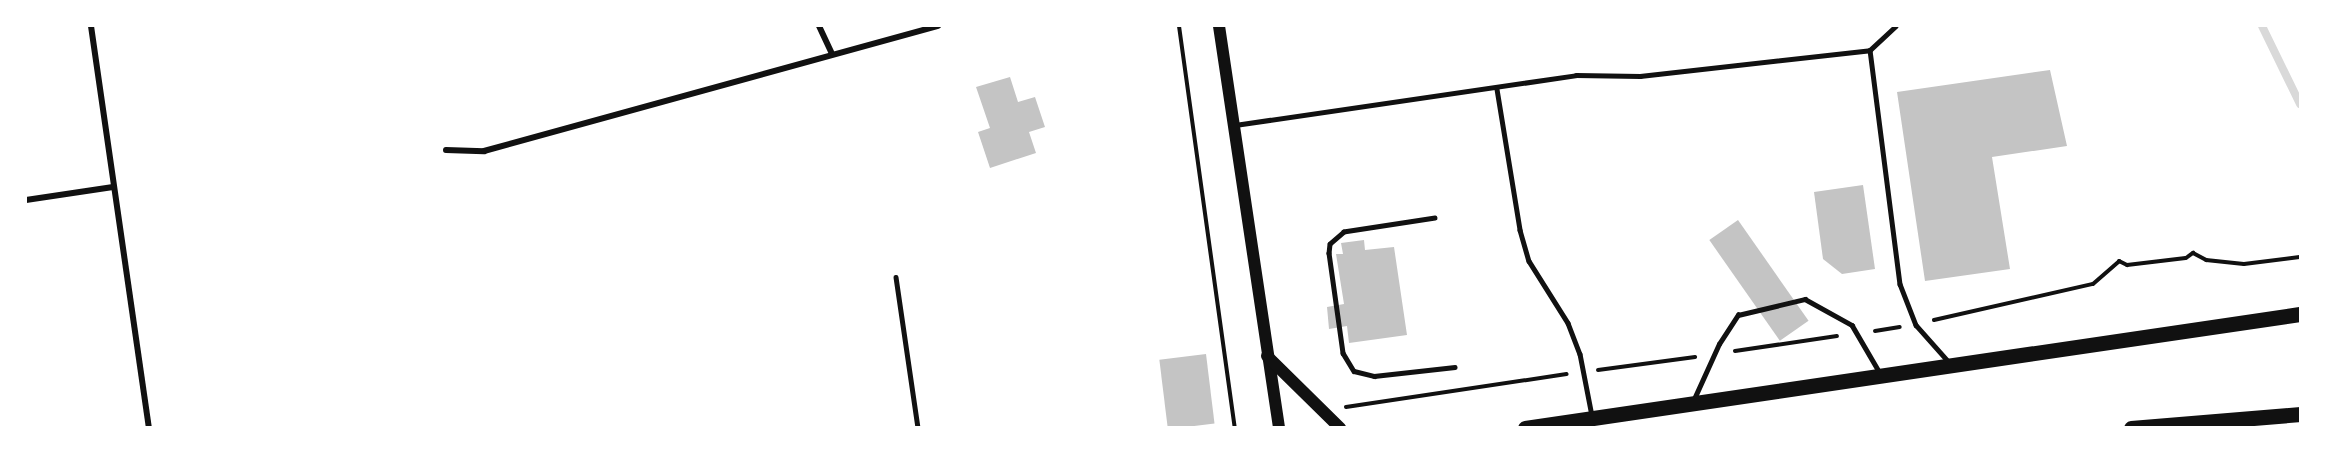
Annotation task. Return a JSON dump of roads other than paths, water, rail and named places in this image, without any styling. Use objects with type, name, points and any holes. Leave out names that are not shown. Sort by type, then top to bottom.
[{"type":"main road","points":[[1219,26],[1280,428]]},
{"type":"main road","points":[[1526,428],[1880,373],[2301,314]]},
{"type":"main road","points":[[1268,356],[1340,428]]},
{"type":"main road","points":[[2131,428],[2301,414]]},
{"type":"street","points":[[91,26],[149,428]]},
{"type":"street","points":[[819,26],[832,54]]},
{"type":"street","points":[[446,150],[484,151],[938,26]]},
{"type":"street","points":[[26,200],[113,187]]},
{"type":"lane","points":[[1235,125],[1497,89],[1576,75],[1640,76],[1870,50],[1896,26]]},
{"type":"lane","points":[[1870,50],[1900,284],[1916,325],[1950,363]]},
{"type":"lane","points":[[1497,89],[1520,230],[1529,261],[1568,323],[1583,372],[1592,416]]},
{"type":"lane","points":[[1435,218],[1344,232],[1330,244],[1329,253],[1343,353],[1354,371],[1374,376],[1455,367]]},
{"type":"lane","points":[[896,277],[918,428]]},
{"type":"lane","points":[[1693,401],[1714,354],[1738,315],[1805,298],[1852,325],[1880,373]]},
{"type":"waterway","points":[[2262,26],[2300,104]]}]
